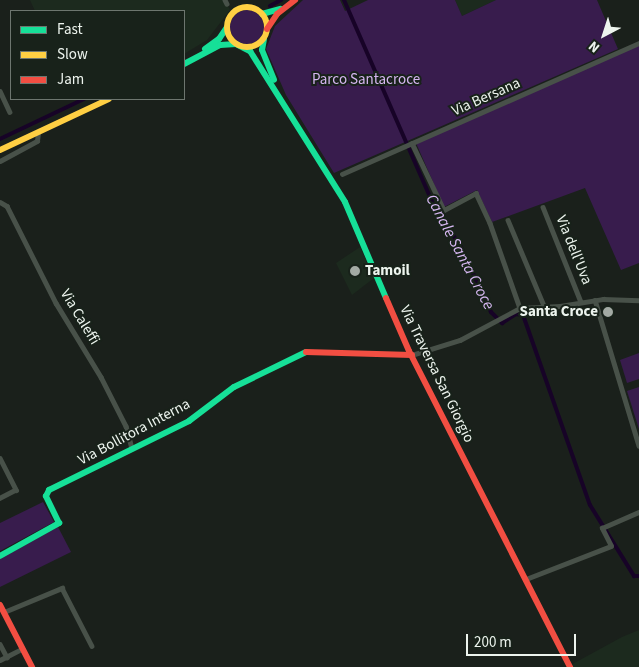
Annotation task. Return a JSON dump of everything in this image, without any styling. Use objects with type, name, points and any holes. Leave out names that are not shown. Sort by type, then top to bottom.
[{"type":"main road","points":[[185,59],[219,39],[227,27],[231,15],[241,8],[244,0]]},
{"type":"main road","points":[[252,0],[255,9]]},
{"type":"main road","points":[[185,64],[220,46],[231,43],[241,46],[252,46],[264,38],[267,29],[288,5],[295,0]]},
{"type":"main road","points":[[262,14],[288,5]]},
{"type":"main road","points":[[241,8],[255,9],[262,14],[267,29]]},
{"type":"main road","points":[[227,27],[229,37],[241,46]]},
{"type":"main road","name":"Via Traversa San Giorgio","points":[[264,38],[262,50],[280,94]]},
{"type":"main road","name":"Via Traversa San Giorgio","points":[[241,46],[256,58],[345,202],[412,355],[570,667]]},
{"type":"main road","points":[[0,150],[107,100]]},
{"type":"main road","name":"Via Bollitora Interna","points":[[0,556],[59,523],[46,498],[48,491],[189,421],[228,390],[305,352],[412,355]]},
{"type":"main road","points":[[0,605],[32,667]]},
{"type":"street","name":"Via Bersana","points":[[342,174],[639,43]]},
{"type":"street","points":[[0,90],[10,112]]},
{"type":"street","points":[[0,161],[37,141],[38,133]]},
{"type":"street","points":[[412,143],[444,210],[476,193],[490,223],[520,308]]},
{"type":"street","name":"Via Caleffi","points":[[0,202],[7,206],[56,303],[101,377],[126,426],[132,448]]},
{"type":"street","name":"Via dell'Uva","points":[[543,207],[581,302]]},
{"type":"street","points":[[508,220],[545,308]]},
{"type":"street","points":[[412,355],[452,344],[520,308],[545,308],[595,300],[639,300]]},
{"type":"street","points":[[595,300],[639,446]]},
{"type":"street","points":[[0,458],[16,490],[0,498]]},
{"type":"street","points":[[526,579],[611,546],[604,527],[639,512]]},
{"type":"street","points":[[3,613],[62,588],[92,646]]},
{"type":"street","points":[[0,644],[7,657]]},
{"type":"street","points":[[0,660],[22,649]]},
{"type":"shaded area","points":[[30,0],[225,0],[230,10],[207,40],[185,53],[185,10],[35,10]]},
{"type":"shaded area","points":[[455,0],[496,0],[462,16]]},
{"type":"shaded area","name":"Tamoil","points":[[360,247],[374,278],[352,295],[336,263]]},
{"type":"shaded area","points":[[639,630],[639,667],[567,667],[622,637]]},
{"type":"green space","name":"Parco Santacroce","points":[[303,0],[340,0],[345,11],[368,0],[455,0],[462,16],[496,0],[597,0],[618,49],[334,173],[286,95],[266,49],[275,26]]},
{"type":"green space","points":[[247,10],[254,11],[259,15],[263,20],[263,34],[259,39],[254,43],[247,44],[240,43],[235,39],[231,34],[230,27],[231,20],[235,15],[240,11]]},
{"type":"green space","points":[[639,44],[639,263],[621,270],[585,188],[492,222],[477,190],[444,207],[416,143]]},
{"type":"green space","points":[[639,353],[639,379],[627,383],[620,360]]},
{"type":"green space","points":[[639,387],[639,429],[627,391]]},
{"type":"green space","points":[[43,502],[54,522],[0,551],[0,523]]},
{"type":"green space","points":[[58,527],[71,552],[0,587],[0,559]]},
{"type":"waterway","points":[[270,6],[281,0]]},
{"type":"waterway","name":"Canale Santa Croce","points":[[344,0],[436,211],[460,245],[491,312],[502,323],[516,314],[523,315],[590,505],[634,576],[639,576]]},
{"type":"waterway","points":[[0,139],[82,100]]},
{"type":"traffic: fast","points":[[262,14],[280,9]]},
{"type":"traffic: fast","points":[[205,49],[219,39],[227,27]]},
{"type":"traffic: fast","points":[[264,39],[262,50],[274,80]]},
{"type":"traffic: fast","points":[[185,63],[220,45],[236,44],[250,51],[345,202],[386,298]]},
{"type":"traffic: fast","points":[[0,556],[59,523],[46,496],[49,490],[189,421],[234,387],[306,352]]},
{"type":"traffic: slow","points":[[243,7],[251,7],[258,10],[264,16],[267,27],[264,38],[258,44],[251,47],[243,47],[236,44],[230,38],[227,31],[227,23],[230,16],[236,10],[243,7]]},
{"type":"traffic: slow","points":[[0,150],[107,100]]},
{"type":"traffic: jam","points":[[267,29],[277,14],[295,0]]},
{"type":"traffic: jam","points":[[386,298],[409,351],[570,667]]},
{"type":"traffic: jam","points":[[306,352],[412,355]]},
{"type":"traffic: jam","points":[[0,605],[32,667]]},
{"type":"place","name":"Tamoil","points":[[355,271]]},
{"type":"place","name":"Santa Croce","points":[[608,312]]}]
